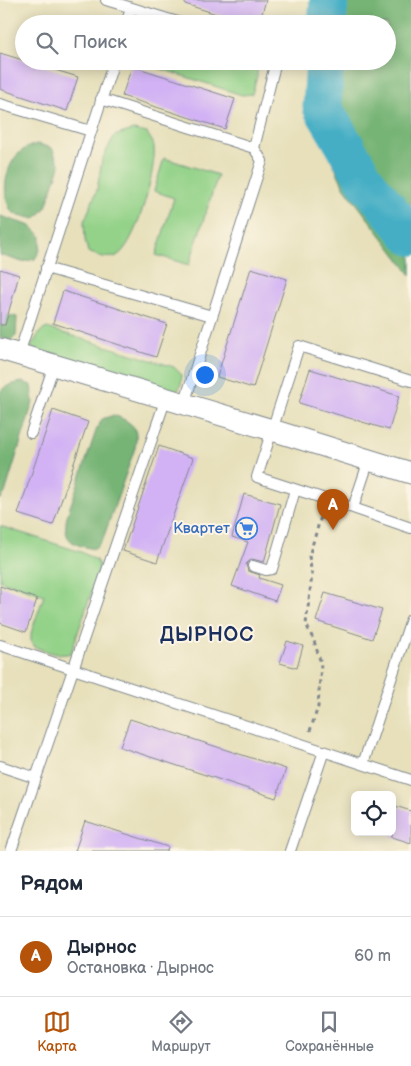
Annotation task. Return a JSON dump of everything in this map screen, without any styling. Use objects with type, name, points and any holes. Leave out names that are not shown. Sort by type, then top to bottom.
[{"type":"street","points":[[9,352],[272,430],[411,474]]},
{"type":"lane","points":[[106,0],[154,15]]},
{"type":"lane","points":[[129,15],[131,8]]},
{"type":"lane","points":[[9,352],[46,268],[111,70]]},
{"type":"lane","points":[[254,148],[274,70]]},
{"type":"lane","points":[[11,851],[73,669],[175,401],[212,316],[262,161],[254,148],[101,100]]},
{"type":"lane","points":[[0,104],[91,131]]},
{"type":"lane","points":[[46,268],[212,316]]},
{"type":"lane","points":[[411,381],[299,346],[256,477],[411,528]]},
{"type":"lane","points":[[31,433],[54,365]]},
{"type":"lane","points":[[353,508],[369,460]]},
{"type":"lane","points":[[253,566],[266,570],[272,569],[295,490]]},
{"type":"lane","points":[[363,764],[411,619]]},
{"type":"lane","points":[[0,645],[411,780]]},
{"type":"lane","points":[[290,851],[324,751]]},
{"type":"lane","points":[[0,766],[36,778]]},
{"type":"path","points":[[305,745],[318,708],[321,663],[306,624],[312,575],[309,556],[326,500]]},
{"type":"green space","points":[[310,0],[411,0],[411,275],[344,187],[311,116],[311,70],[396,70],[396,15],[311,15]]},
{"type":"green space","points":[[165,70],[257,70],[252,94],[242,95]]},
{"type":"green space","points":[[133,130],[147,133],[154,145],[152,172],[137,225],[130,241],[122,252],[114,257],[88,252],[84,222],[97,190],[102,160],[114,136]]},
{"type":"green space","points":[[37,144],[52,148],[60,166],[46,207],[35,219],[12,212],[8,205],[5,188],[8,170],[17,155],[26,148]]},
{"type":"green space","points":[[164,158],[218,175],[189,265],[156,255],[174,198],[154,191]]},
{"type":"green space","points":[[0,216],[31,226],[41,236],[40,250],[35,259],[22,262],[0,255]]},
{"type":"green space","points":[[0,313],[17,317],[16,336],[10,341],[0,338]]},
{"type":"green space","points":[[47,328],[174,367],[182,375],[177,393],[30,348],[40,332]]},
{"type":"green space","points":[[22,382],[31,385],[33,402],[5,493],[0,500],[0,393],[1,390],[12,384]]},
{"type":"green space","points":[[114,415],[130,423],[135,430],[135,448],[103,539],[95,549],[80,546],[70,540],[68,536],[66,531],[67,516],[96,431],[102,419]]},
{"type":"green space","points":[[0,526],[81,552],[96,560],[100,567],[71,653],[58,654],[48,652],[35,647],[31,641],[31,633],[44,595],[0,581]]},
{"type":"building","points":[[185,0],[266,0],[262,15],[220,15],[185,4]]},
{"type":"building","points":[[0,53],[15,58],[15,70],[55,70],[78,77],[67,111],[0,89]]},
{"type":"building","points":[[131,70],[144,70],[235,99],[225,129],[122,96]]},
{"type":"building","points":[[251,268],[287,279],[253,388],[217,377]]},
{"type":"building","points":[[0,269],[19,275],[5,325],[0,325]]},
{"type":"building","points":[[63,291],[167,324],[156,357],[53,323]]},
{"type":"building","points":[[310,369],[399,396],[389,430],[299,403]]},
{"type":"building","points":[[53,410],[88,422],[53,525],[18,514]]},
{"type":"building","points":[[159,446],[193,458],[157,562],[123,551]]},
{"type":"building","points":[[244,494],[280,504],[264,562],[252,559],[246,564],[248,571],[260,575],[259,578],[281,585],[275,601],[232,586],[248,542],[232,537]]},
{"type":"building","points":[[0,586],[37,599],[26,632],[0,623]]},
{"type":"building","points":[[325,593],[382,610],[372,639],[316,621]]},
{"type":"building","points":[[287,641],[303,646],[297,668],[280,663]]},
{"type":"building","points":[[130,719],[286,769],[276,798],[120,747]]},
{"type":"building","points":[[396,806],[411,811],[411,843],[392,837],[396,836]]},
{"type":"building","points":[[85,821],[168,847],[167,851],[75,851]]},
{"type":"waterway","name":"ДЫРНОС","points":[[328,15],[329,0]]},
{"type":"waterway","name":"ДЫРНОС","points":[[324,70],[322,107],[367,183],[411,236]]},
{"type":"place","name":"Квартет","points":[[246,528]]},
{"type":"place","name":"Дырнос","points":[[333,530]]},
{"type":"district","name":"ДЫРНОС","points":[[207,634]]}]
